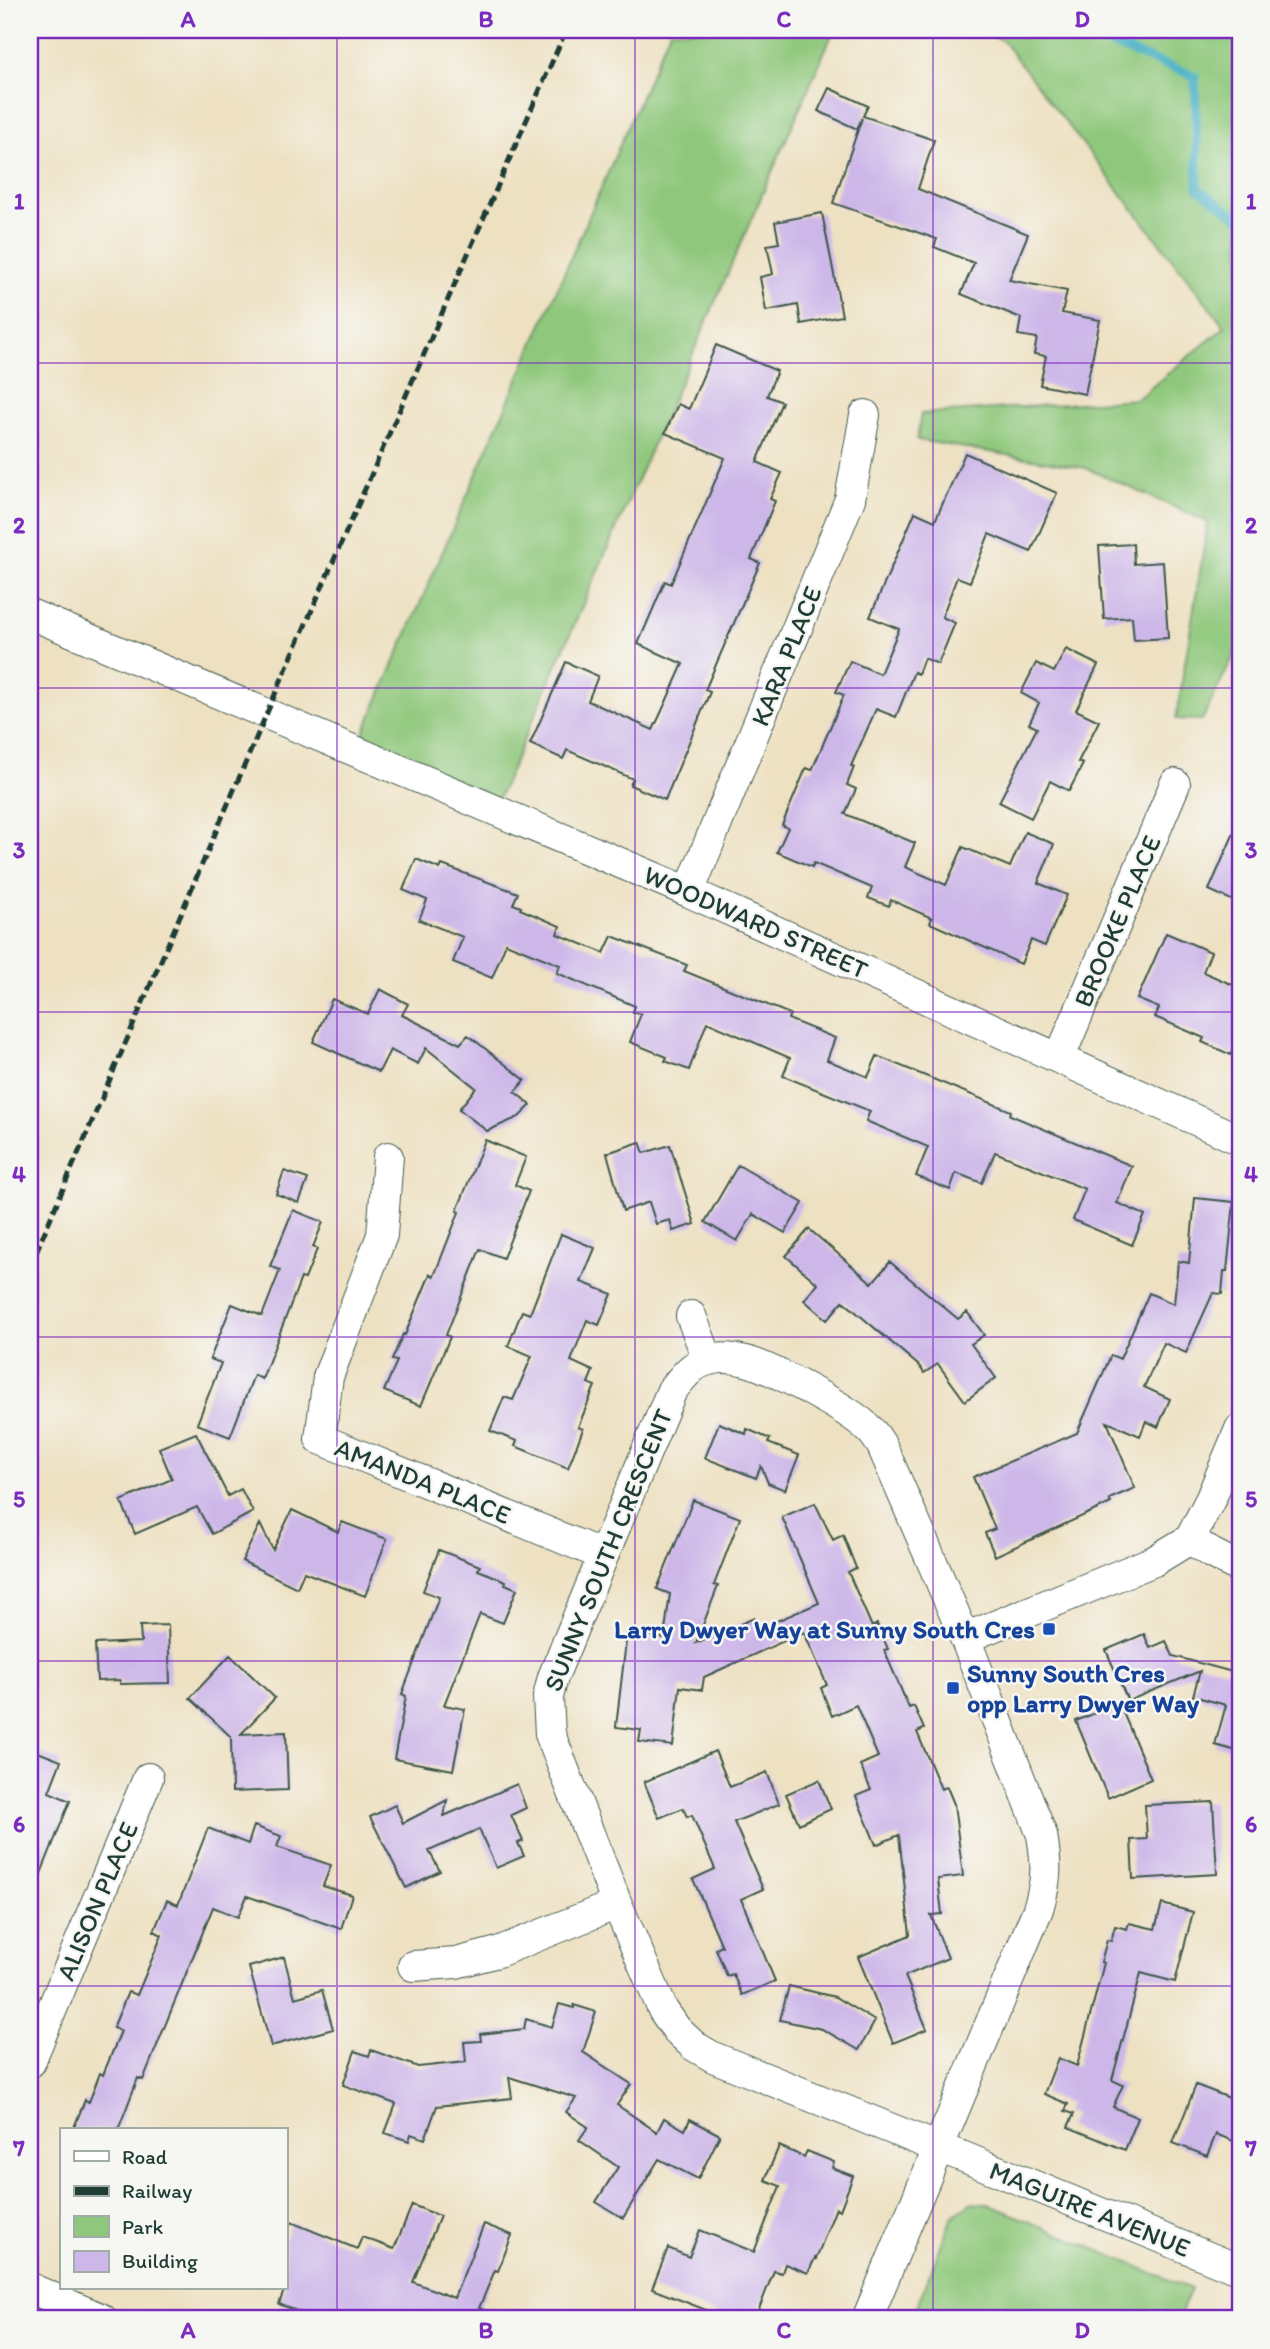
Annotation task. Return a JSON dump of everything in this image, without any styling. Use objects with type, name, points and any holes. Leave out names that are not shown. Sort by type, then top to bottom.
[{"type":"street","name":"KARA PLACE","points":[[690,892],[850,499],[865,415]]},
{"type":"street","name":"WOODWARD STREET","points":[[30,614],[690,892],[1240,1140]]},
{"type":"street","name":"BROOKE PLACE","points":[[1060,1057],[1175,784]]},
{"type":"street","name":"AMANDA PLACE","points":[[388,1157],[382,1235],[328,1377],[320,1439],[603,1555]]},
{"type":"street","points":[[691,1316],[708,1360],[747,1362],[779,1375],[852,1416],[869,1429],[882,1446],[965,1638],[1042,1835],[1047,1861],[1046,1884],[1038,1909],[867,2319]]},
{"type":"street","name":"SUNNY SOUTH CRESCENT","points":[[708,1360],[689,1369],[672,1390],[553,1677],[548,1697],[550,1734],[617,1904],[663,2010],[677,2030],[694,2046],[713,2057],[939,2148]]},
{"type":"street","points":[[965,1638],[1154,1561],[1190,1538],[1211,1499],[1240,1429]]},
{"type":"street","points":[[1190,1538],[1240,1568]]},
{"type":"street","name":"ALISON PLACE","points":[[30,2062],[148,1778]]},
{"type":"street","points":[[413,1966],[456,1963],[498,1952],[617,1904]]},
{"type":"street","name":"MAGUIRE AVENUE","points":[[939,2148],[1240,2270]]},
{"type":"street","points":[[30,2288],[66,2312],[102,2319]]},
{"type":"green space","points":[[670,30],[834,30],[498,799],[362,737]]},
{"type":"green space","points":[[976,30],[1240,30],[1240,643],[1202,720],[1176,719],[1208,522],[1086,468],[917,440],[921,414],[1137,399],[1225,327],[1002,40]]},
{"type":"green space","points":[[970,2203],[988,2204],[1191,2289],[1178,2319],[912,2319],[952,2217]]},
{"type":"building","points":[[829,88],[868,106],[863,116],[934,140],[918,189],[1028,234],[1009,280],[1067,291],[1062,313],[1100,320],[1085,394],[1040,385],[1046,356],[1034,354],[1037,338],[1018,335],[1021,318],[961,294],[974,263],[934,247],[937,239],[833,203],[862,118],[857,129],[818,111]]},
{"type":"building","points":[[822,213],[842,316],[801,324],[798,305],[766,311],[760,277],[773,274],[767,245],[779,243],[775,222]]},
{"type":"building","points":[[716,345],[777,371],[767,396],[782,402],[757,462],[782,473],[770,499],[775,501],[751,559],[760,563],[705,690],[710,692],[665,800],[630,785],[633,779],[567,750],[563,759],[530,744],[566,662],[598,676],[588,701],[653,730],[661,713],[683,664],[638,644],[665,581],[671,584],[725,458],[665,433],[678,404],[689,409]]},
{"type":"building","points":[[965,453],[1057,493],[1031,552],[989,534],[970,582],[957,577],[942,617],[955,623],[938,664],[924,658],[918,674],[914,672],[896,717],[876,709],[851,766],[854,767],[847,785],[856,789],[845,814],[915,843],[905,867],[946,885],[963,847],[1010,867],[1025,832],[1054,844],[1038,883],[1067,895],[1045,946],[1031,940],[1021,964],[930,923],[932,918],[891,900],[889,906],[868,898],[872,888],[814,863],[812,867],[777,852],[788,828],[782,825],[806,768],[812,770],[844,695],[836,692],[850,661],[880,674],[899,629],[870,617],[915,512],[935,521]]},
{"type":"building","points":[[1133,544],[1134,564],[1163,562],[1168,638],[1134,640],[1132,617],[1104,619],[1099,546]]},
{"type":"building","points":[[1066,649],[1098,665],[1076,710],[1099,721],[1078,762],[1083,764],[1069,791],[1050,781],[1031,818],[999,802],[1037,728],[1029,724],[1039,703],[1021,693],[1036,663],[1054,672]]},
{"type":"building","points":[[1240,819],[1240,904],[1209,890]]},
{"type":"building","points":[[416,859],[440,869],[442,865],[518,893],[513,904],[560,926],[557,934],[604,953],[612,936],[687,965],[684,971],[790,1014],[788,1019],[835,1038],[827,1060],[868,1077],[877,1056],[1011,1111],[1010,1115],[1132,1166],[1117,1203],[1145,1215],[1132,1245],[1073,1220],[1085,1189],[995,1152],[982,1183],[956,1173],[950,1190],[916,1176],[928,1147],[866,1121],[870,1111],[783,1076],[790,1058],[707,1022],[689,1070],[665,1061],[667,1057],[630,1042],[641,1014],[633,1012],[635,1006],[557,973],[560,965],[506,943],[492,978],[453,962],[463,937],[419,920],[427,900],[403,890]]},
{"type":"building","points":[[1166,933],[1211,952],[1203,972],[1240,988],[1240,1052],[1233,1049],[1231,1055],[1202,1042],[1204,1038],[1155,1017],[1159,1008],[1137,999]]},
{"type":"building","points":[[380,989],[408,1004],[402,1015],[460,1044],[468,1035],[525,1080],[515,1092],[531,1105],[519,1117],[487,1131],[459,1109],[476,1088],[426,1048],[418,1064],[390,1050],[379,1072],[313,1042],[332,999],[368,1014]]},
{"type":"building","points":[[485,1140],[526,1157],[515,1185],[529,1191],[503,1258],[480,1249],[446,1335],[450,1337],[421,1406],[384,1391],[397,1361],[392,1360],[430,1274],[434,1276]]},
{"type":"building","points":[[640,1142],[644,1153],[670,1145],[695,1224],[673,1231],[670,1220],[656,1224],[649,1202],[623,1211],[607,1153]]},
{"type":"building","points":[[738,1165],[803,1203],[785,1233],[753,1214],[737,1241],[705,1222]]},
{"type":"building","points":[[284,1171],[308,1179],[299,1203],[276,1194]]},
{"type":"building","points":[[1195,1198],[1234,1202],[1227,1271],[1224,1271],[1222,1294],[1213,1293],[1186,1353],[1164,1343],[1144,1387],[1170,1399],[1158,1427],[1146,1421],[1140,1436],[1107,1422],[1135,1488],[1109,1499],[1111,1503],[995,1556],[985,1533],[995,1529],[973,1477],[1077,1433],[1111,1355],[1120,1359],[1149,1293],[1174,1304],[1178,1261],[1189,1263]]},
{"type":"building","points":[[293,1210],[323,1222],[313,1247],[317,1249],[305,1279],[301,1278],[262,1379],[254,1375],[230,1437],[197,1424],[221,1363],[210,1359],[232,1304],[262,1316],[280,1270],[270,1266]]},
{"type":"building","points":[[809,1229],[872,1283],[890,1262],[958,1319],[967,1312],[984,1335],[971,1344],[996,1378],[965,1401],[938,1364],[924,1373],[843,1301],[827,1320],[804,1300],[818,1284],[786,1256]]},
{"type":"building","points":[[561,1234],[595,1248],[581,1282],[612,1294],[599,1325],[587,1320],[571,1361],[593,1371],[588,1383],[595,1386],[578,1427],[583,1429],[568,1468],[515,1446],[517,1441],[490,1431],[504,1397],[513,1400],[532,1356],[508,1346],[522,1311],[530,1314]]},
{"type":"building","points":[[719,1423],[746,1434],[747,1429],[770,1439],[768,1443],[799,1455],[785,1490],[768,1483],[761,1466],[756,1478],[705,1458]]},
{"type":"building","points":[[196,1433],[228,1496],[241,1489],[253,1512],[212,1534],[197,1507],[135,1534],[121,1501],[172,1479],[159,1448]]},
{"type":"building","points":[[693,1500],[740,1518],[714,1585],[718,1586],[696,1643],[754,1618],[758,1629],[819,1603],[782,1517],[815,1503],[833,1540],[843,1535],[856,1568],[848,1572],[872,1627],[877,1624],[888,1649],[884,1650],[909,1708],[914,1706],[924,1729],[917,1732],[941,1789],[947,1787],[954,1804],[963,1876],[938,1879],[942,1914],[931,1915],[948,1958],[905,1976],[927,2029],[893,2043],[858,1957],[910,1935],[899,1835],[876,1845],[856,1796],[871,1790],[860,1765],[878,1757],[856,1705],[832,1716],[821,1688],[827,1685],[804,1632],[704,1677],[702,1690],[680,1687],[673,1746],[639,1742],[641,1730],[616,1727],[627,1633],[664,1638],[670,1594],[657,1589]]},
{"type":"building","points":[[292,1510],[338,1532],[342,1522],[387,1539],[365,1596],[304,1572],[297,1588],[242,1561],[260,1524],[273,1550]]},
{"type":"building","points":[[439,1550],[480,1566],[478,1570],[506,1581],[505,1584],[517,1589],[503,1623],[480,1614],[444,1705],[465,1709],[453,1770],[394,1759],[406,1696],[402,1694],[439,1597],[423,1591]]},
{"type":"building","points":[[168,1625],[170,1683],[120,1684],[120,1680],[97,1681],[95,1644],[141,1642],[140,1626]]},
{"type":"building","points":[[1144,1634],[1150,1648],[1166,1641],[1173,1656],[1240,1674],[1240,1752],[1215,1745],[1226,1705],[1193,1696],[1200,1671],[1128,1701],[1106,1650]]},
{"type":"building","points":[[230,1655],[275,1698],[241,1734],[286,1732],[288,1790],[232,1792],[231,1737],[190,1698]]},
{"type":"building","points":[[1119,1703],[1151,1779],[1108,1798],[1076,1721]]},
{"type":"building","points":[[30,1749],[61,1761],[49,1792],[70,1801],[30,1901]]},
{"type":"building","points":[[715,1751],[730,1787],[767,1772],[779,1804],[734,1822],[763,1889],[741,1899],[775,1981],[742,1995],[733,1974],[727,1976],[716,1949],[722,1946],[693,1879],[715,1869],[692,1815],[687,1817],[683,1808],[659,1818],[644,1782]]},
{"type":"building","points":[[819,1780],[831,1809],[799,1824],[786,1794]]},
{"type":"building","points":[[517,1784],[526,1808],[511,1815],[523,1841],[518,1843],[524,1856],[496,1868],[479,1829],[429,1851],[440,1871],[406,1888],[370,1817],[395,1805],[403,1823],[447,1800],[444,1816]]},
{"type":"building","points":[[1213,1802],[1217,1874],[1133,1879],[1131,1840],[1147,1839],[1145,1805]]},
{"type":"building","points":[[254,1826],[281,1836],[277,1847],[331,1865],[323,1886],[352,1895],[341,1929],[247,1896],[238,1917],[213,1907],[143,2080],[138,2078],[119,2128],[74,2128],[85,2100],[89,2102],[100,2073],[103,2075],[121,2031],[113,2028],[128,1992],[137,1995],[162,1935],[154,1931],[167,1900],[178,1905],[208,1828],[248,1844]]},
{"type":"building","points":[[1162,1904],[1193,1912],[1175,1982],[1141,1973],[1112,2080],[1123,2085],[1113,2107],[1138,2118],[1125,2150],[1068,2127],[1074,2114],[1065,2111],[1068,2104],[1044,2094],[1058,2058],[1077,2066],[1104,1963],[1101,1962],[1107,1940],[1111,1941],[1115,1926],[1127,1929],[1129,1923],[1155,1929]]},
{"type":"building","points":[[284,1957],[295,1998],[322,1990],[333,2029],[271,2046],[249,1967]]},
{"type":"building","points":[[789,1986],[835,1997],[875,2021],[859,2050],[822,2029],[780,2020]]},
{"type":"building","points":[[559,2004],[574,2008],[574,2005],[596,2012],[583,2052],[631,2084],[617,2105],[657,2132],[664,2118],[685,2130],[690,2119],[720,2135],[698,2179],[659,2159],[623,2218],[596,2202],[618,2167],[579,2140],[588,2127],[566,2112],[576,2098],[509,2077],[512,2098],[437,2106],[425,2139],[411,2134],[409,2141],[385,2133],[396,2104],[343,2085],[355,2051],[369,2056],[371,2050],[418,2067],[466,2062],[464,2042],[481,2041],[480,2034],[524,2029],[526,2019],[552,2027]]},
{"type":"building","points":[[1196,2085],[1240,2102],[1240,2144],[1216,2134],[1207,2156],[1173,2143]]},
{"type":"building","points":[[779,2146],[804,2157],[807,2151],[834,2162],[832,2168],[853,2176],[840,2210],[836,2208],[808,2273],[785,2264],[782,2273],[774,2271],[755,2319],[729,2319],[652,2289],[668,2248],[689,2257],[700,2230],[754,2252],[780,2186],[765,2180]]},
{"type":"building","points":[[412,2205],[440,2216],[413,2282],[454,2298],[484,2224],[512,2235],[479,2308],[504,2319],[317,2319],[279,2304],[284,2290],[287,2290],[287,2231],[291,2222],[357,2249],[362,2237],[394,2249]]},
{"type":"waterway","points":[[1102,30],[1097,39],[1195,76],[1198,188],[1240,219]]},
{"type":"railway","points":[[30,1266],[266,715],[566,30]]},
{"type":"place","name":"Larry Dwyer Way at Sunny South Cres","points":[[1049,1629]]},
{"type":"place","name":"Sunny South Cres opp Larry Dwyer Way","points":[[953,1688]]}]
